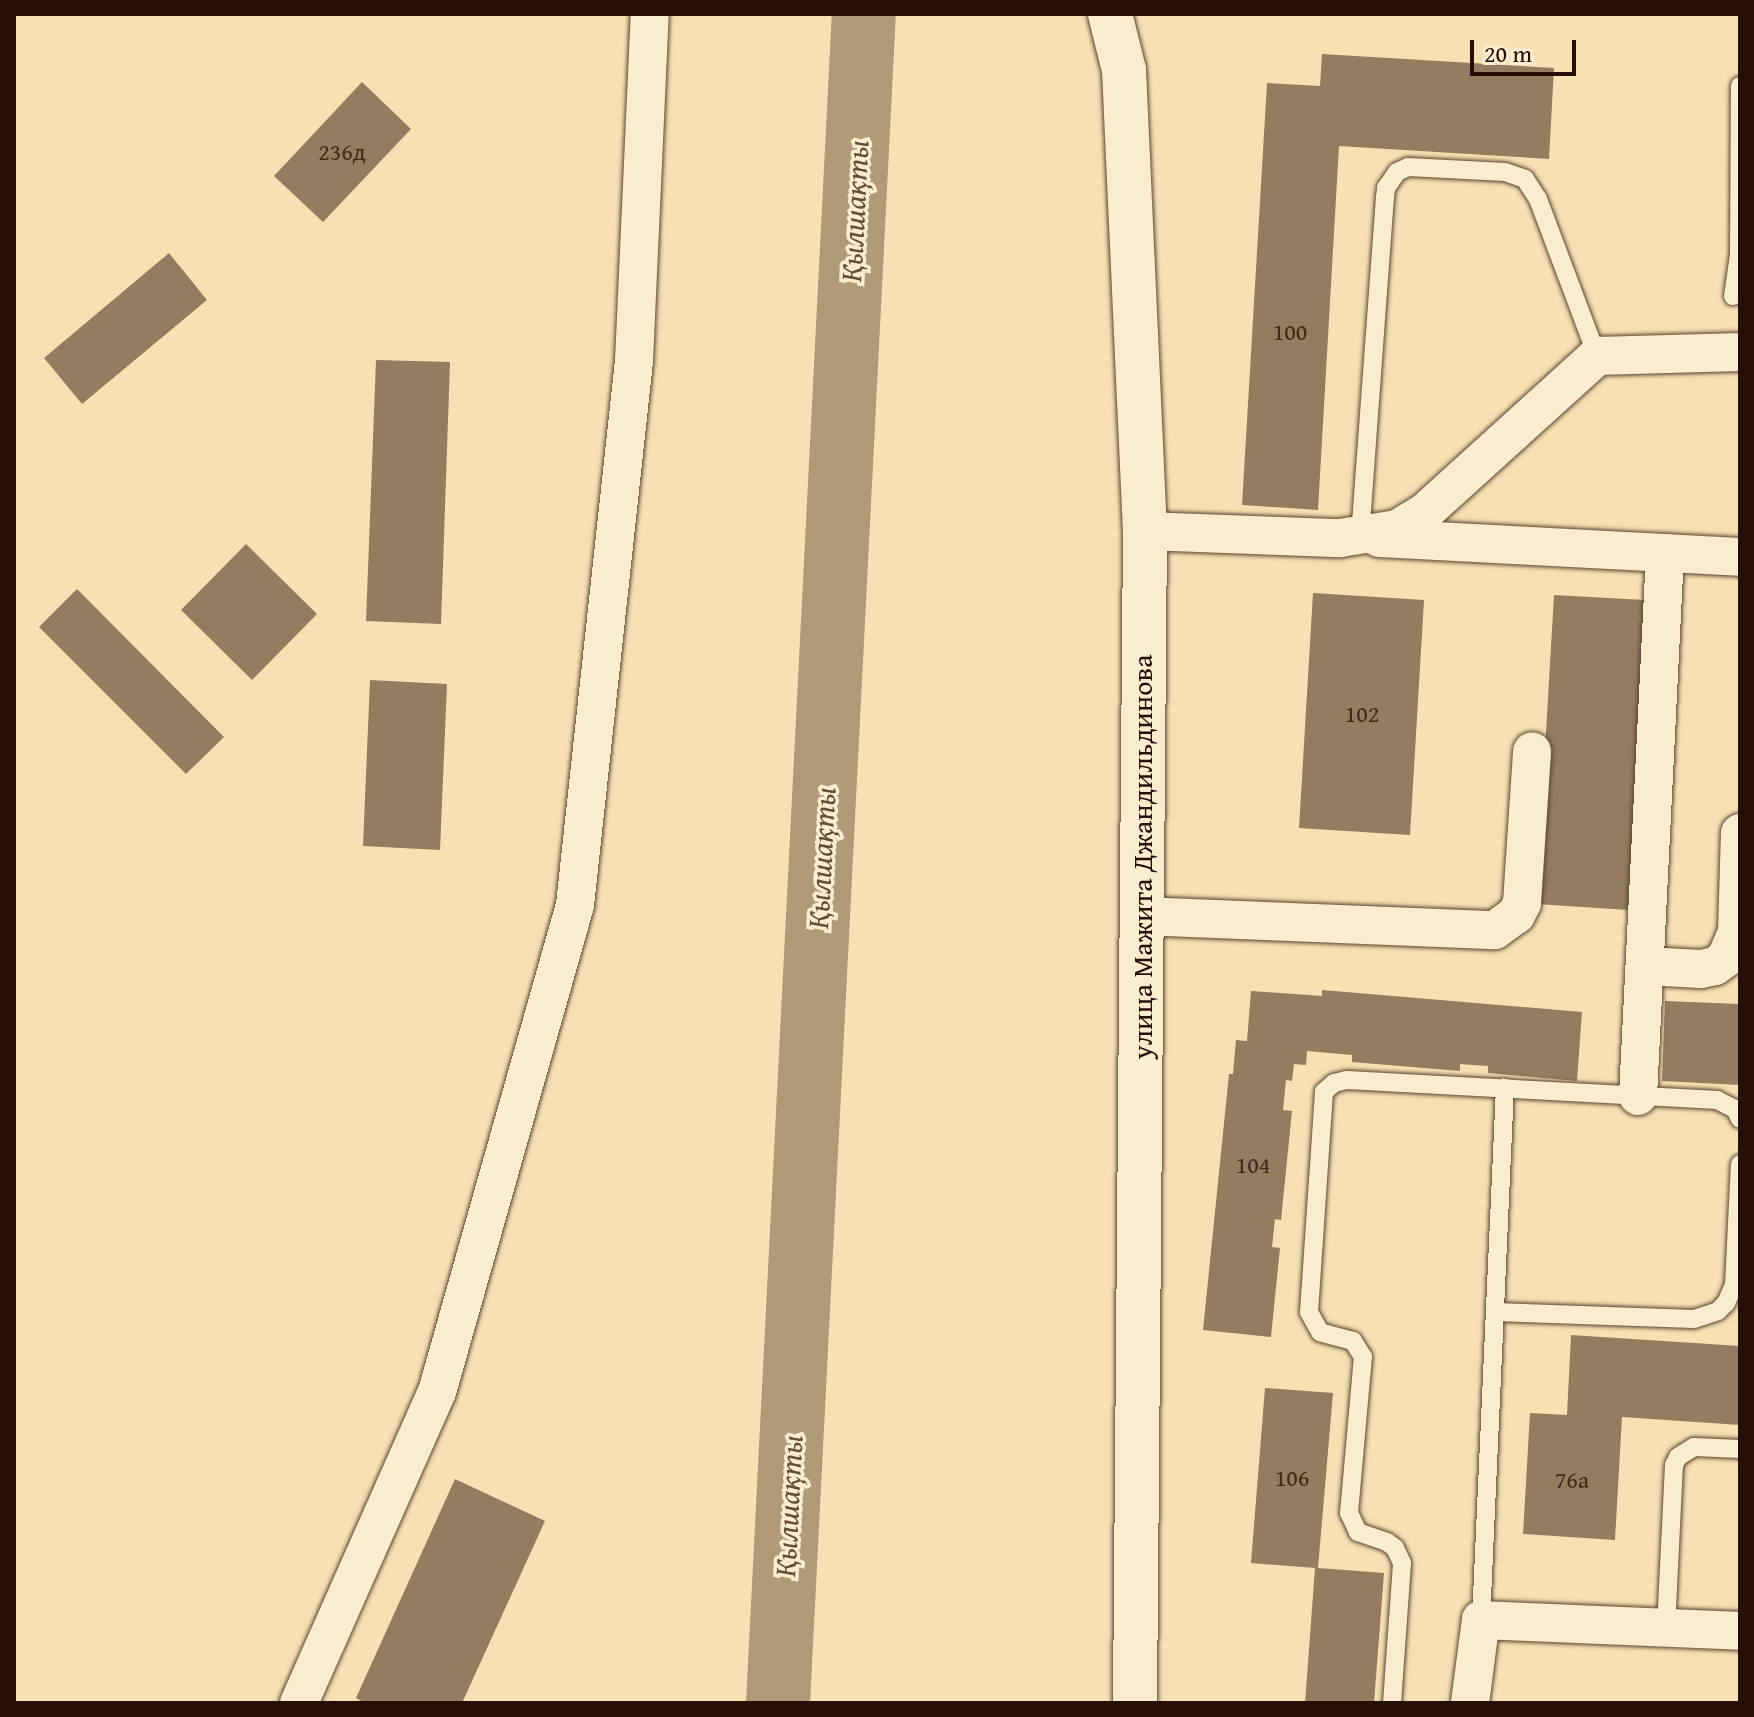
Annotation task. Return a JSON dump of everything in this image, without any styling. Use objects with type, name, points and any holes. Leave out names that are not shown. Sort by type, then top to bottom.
[{"type":"street","points":[[299,1703],[437,1392],[575,905],[634,361],[650,14]]},
{"type":"street","name":"улица Мажита Джандильдинова","points":[[1110,14],[1124,70],[1145,531],[1135,1703]]},
{"type":"street","points":[[1360,537],[1397,529],[1424,513],[1597,356],[1740,352]]},
{"type":"street","points":[[1145,531],[1360,537],[1740,557]]},
{"type":"street","points":[[1638,1096],[1665,553]]},
{"type":"street","points":[[1141,916],[1495,930],[1516,915],[1522,903],[1532,751]]},
{"type":"street","points":[[1645,966],[1701,969],[1726,958],[1737,932],[1740,833]]},
{"type":"street","points":[[1470,1703],[1481,1620],[1740,1631]]},
{"type":"lane","points":[[1733,296],[1739,255],[1740,68]]},
{"type":"lane","points":[[1360,537],[1386,188],[1397,172],[1408,167],[1491,171],[1515,173],[1525,179],[1538,199],[1597,356]]},
{"type":"lane","points":[[1392,1703],[1402,1563],[1387,1542],[1358,1532],[1349,1513],[1363,1357],[1353,1341],[1320,1332],[1309,1312],[1321,1102],[1327,1089],[1343,1080],[1717,1100],[1735,1109],[1740,1119]]},
{"type":"lane","points":[[1481,1620],[1505,1088]]},
{"type":"lane","points":[[1495,1312],[1707,1317],[1726,1303],[1734,1285],[1740,1164]]},
{"type":"lane","points":[[1666,1628],[1674,1465],[1678,1457],[1694,1447],[1740,1449]]},
{"type":"building","points":[[1322,54],[1554,68],[1549,159],[1339,146],[1318,510],[1242,505],[1267,83],[1320,86]]},
{"type":"building","points":[[362,82],[411,129],[323,222],[274,176]]},
{"type":"building","points":[[169,253],[207,300],[82,404],[44,358]]},
{"type":"building","points":[[376,360],[450,362],[441,624],[366,621]]},
{"type":"building","points":[[246,544],[317,614],[252,680],[181,610]]},
{"type":"building","points":[[77,589],[224,737],[186,774],[39,627]]},
{"type":"building","points":[[1313,593],[1424,600],[1410,835],[1299,828]]},
{"type":"building","points":[[1554,595],[1645,600],[1628,910],[1536,904]]},
{"type":"building","points":[[370,680],[447,684],[440,850],[363,846]]},
{"type":"building","points":[[1322,990],[1582,1012],[1577,1081],[1488,1073],[1488,1066],[1460,1064],[1460,1071],[1352,1062],[1352,1055],[1307,1051],[1306,1065],[1294,1064],[1292,1081],[1286,1080],[1283,1110],[1292,1111],[1281,1220],[1275,1219],[1272,1247],[1280,1248],[1271,1337],[1203,1330],[1229,1074],[1233,1074],[1236,1040],[1247,1041],[1251,991],[1322,996]]},
{"type":"building","points":[[1665,1001],[1740,1004],[1740,1085],[1662,1081]]},
{"type":"building","points":[[1571,1335],[1740,1346],[1740,1425],[1622,1417],[1615,1540],[1523,1534],[1530,1413],[1567,1415]]},
{"type":"building","points":[[1265,1388],[1333,1393],[1318,1568],[1384,1573],[1374,1703],[1305,1703],[1315,1568],[1251,1563]]},
{"type":"building","points":[[455,1479],[545,1521],[462,1703],[365,1703],[356,1698]]},
{"type":"waterway","name":"Қылшақты","points":[[778,1703],[864,14]]}]
